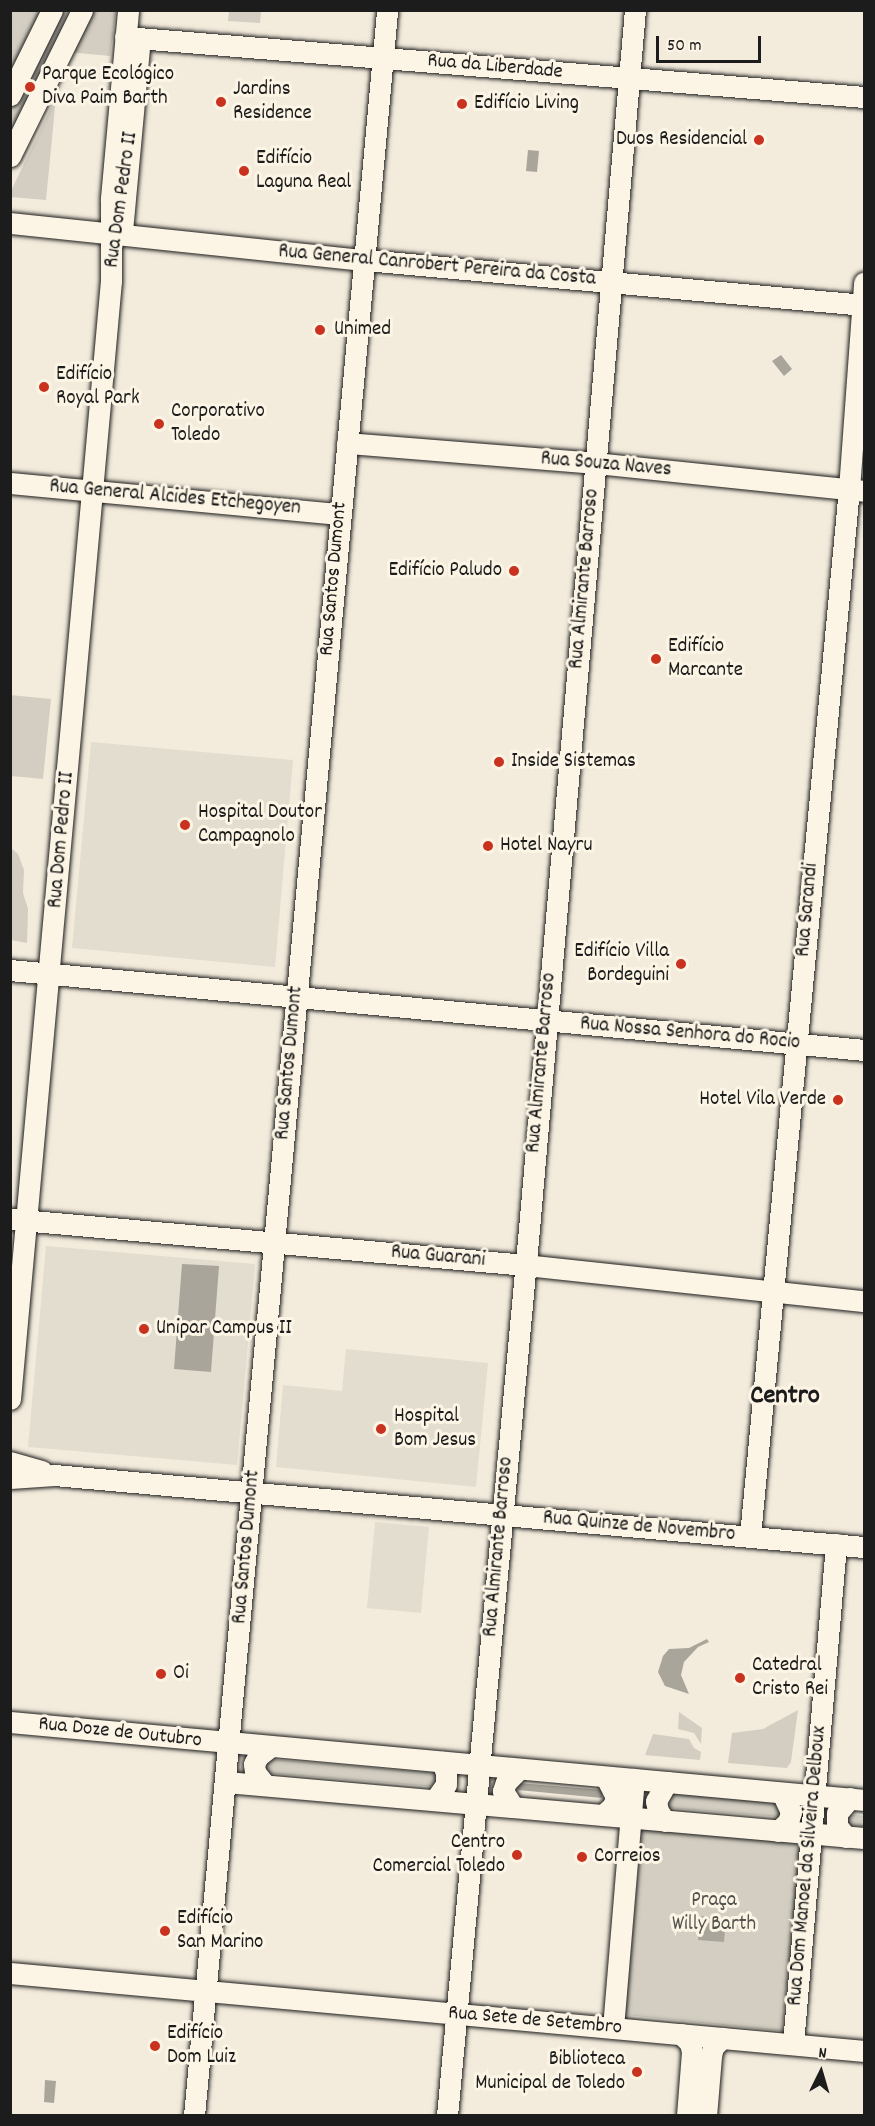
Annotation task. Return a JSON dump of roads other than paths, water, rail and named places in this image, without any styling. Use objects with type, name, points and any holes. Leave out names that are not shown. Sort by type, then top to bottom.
[{"type":"street","points":[[10,96],[52,10]]},
{"type":"street","points":[[10,156],[82,10]]},
{"type":"street","name":"Rua Dom Pedro II","points":[[128,10],[133,38]]},
{"type":"street","name":"Rua Dom Pedro II","points":[[10,1399],[19,1220],[50,973],[133,38],[142,10]]},
{"type":"street","name":"Rua Santos Dumont","points":[[194,2115],[230,1743],[387,10]]},
{"type":"street","name":"Rua Almirante Barroso","points":[[447,2115],[525,1265],[635,10]]},
{"type":"street","name":"Rua da Liberdade","points":[[133,38],[864,97]]},
{"type":"street","name":"Rua General Canrobert Pereira da Costa","points":[[10,224],[365,260],[863,305]]},
{"type":"street","name":"Rua Sarandi","points":[[750,1536],[796,1044],[856,490],[864,283]]},
{"type":"street","name":"Rua Souza Naves","points":[[347,443],[595,463],[856,490]]},
{"type":"street","name":"Rua General Alcides Etchegoyen","points":[[10,483],[340,514]]},
{"type":"street","name":"Rua Nossa Senhora do Rocio","points":[[10,970],[864,1050]]},
{"type":"street","name":"Rua Guarani","points":[[19,1220],[525,1265],[864,1301]]},
{"type":"street","name":"Rua Quinze de Novembro","points":[[10,1462],[54,1475]]},
{"type":"street","name":"Rua Quinze de Novembro","points":[[10,1478],[54,1475],[864,1547]]},
{"type":"street","name":"Rua Dom Manoel da Silveira Delboux","points":[[792,2044],[836,1544]]},
{"type":"street","name":"Rua Doze de Outubro","points":[[10,1722],[857,1799]]},
{"type":"street","points":[[265,1785],[258,1777],[254,1764],[258,1756],[270,1747]]},
{"type":"street","points":[[435,1800],[446,1784],[446,1773],[442,1762]]},
{"type":"street","points":[[513,1807],[503,1791],[506,1782],[519,1769]]},
{"type":"street","points":[[603,1815],[613,1806],[616,1797],[606,1777]]},
{"type":"street","points":[[613,2028],[634,1779]]},
{"type":"street","points":[[226,1782],[855,1838]]},
{"type":"street","points":[[665,1821],[658,1811],[656,1801],[667,1782]]},
{"type":"street","points":[[778,1831],[788,1822],[791,1812],[782,1792]]},
{"type":"street","points":[[855,1838],[837,1826],[837,1813],[857,1799]]},
{"type":"street","name":"Rua Sete de Setembro","points":[[10,1973],[864,2051]]},
{"type":"street","points":[[681,2034],[690,2043],[701,2064],[706,2115]]},
{"type":"street","points":[[687,2115],[701,2064],[722,2038]]},
{"type":"place","name":"Parque Ecológico Diva Paim Barth","points":[[30,87]]},
{"type":"place","name":"Jardins Residence","points":[[221,102]]},
{"type":"place","name":"Edifício Living","points":[[462,104]]},
{"type":"place","name":"Duos Residencial","points":[[759,140]]},
{"type":"place","name":"Edifício Laguna Real","points":[[244,171]]},
{"type":"place","name":"Unimed","points":[[320,330]]},
{"type":"place","name":"Edifício Royal Park","points":[[44,387]]},
{"type":"place","name":"Corporativo Toledo","points":[[159,424]]},
{"type":"place","name":"Edifício Paludo","points":[[514,571]]},
{"type":"place","name":"Edifício Marcante","points":[[656,659]]},
{"type":"place","name":"Inside Sistemas","points":[[499,762]]},
{"type":"place","name":"Hospital Doutor Campagnolo","points":[[185,825]]},
{"type":"place","name":"Hotel Nayru","points":[[488,846]]},
{"type":"place","name":"Edifício Villa Bordeguini","points":[[681,964]]},
{"type":"place","name":"Hotel Vila Verde","points":[[838,1100]]},
{"type":"place","name":"Unipar Campus II","points":[[144,1329]]},
{"type":"place","name":"Hospital Bom Jesus","points":[[381,1429]]},
{"type":"place","name":"Oi","points":[[161,1674]]},
{"type":"place","name":"Catedral Cristo Rei","points":[[740,1678]]},
{"type":"place","name":"Centro Comercial Toledo","points":[[517,1855]]},
{"type":"place","name":"Correios","points":[[582,1857]]},
{"type":"place","name":"Edifício San Marino","points":[[165,1931]]},
{"type":"place","name":"Edifício Dom Luiz","points":[[155,2046]]},
{"type":"place","name":"Biblioteca Municipal de Toledo","points":[[637,2072]]},
{"type":"district","name":"Centro","points":[[785,1397]]},
{"type":"park label","name":"Praça Willy Barth","points":[[714,1913]]}]
